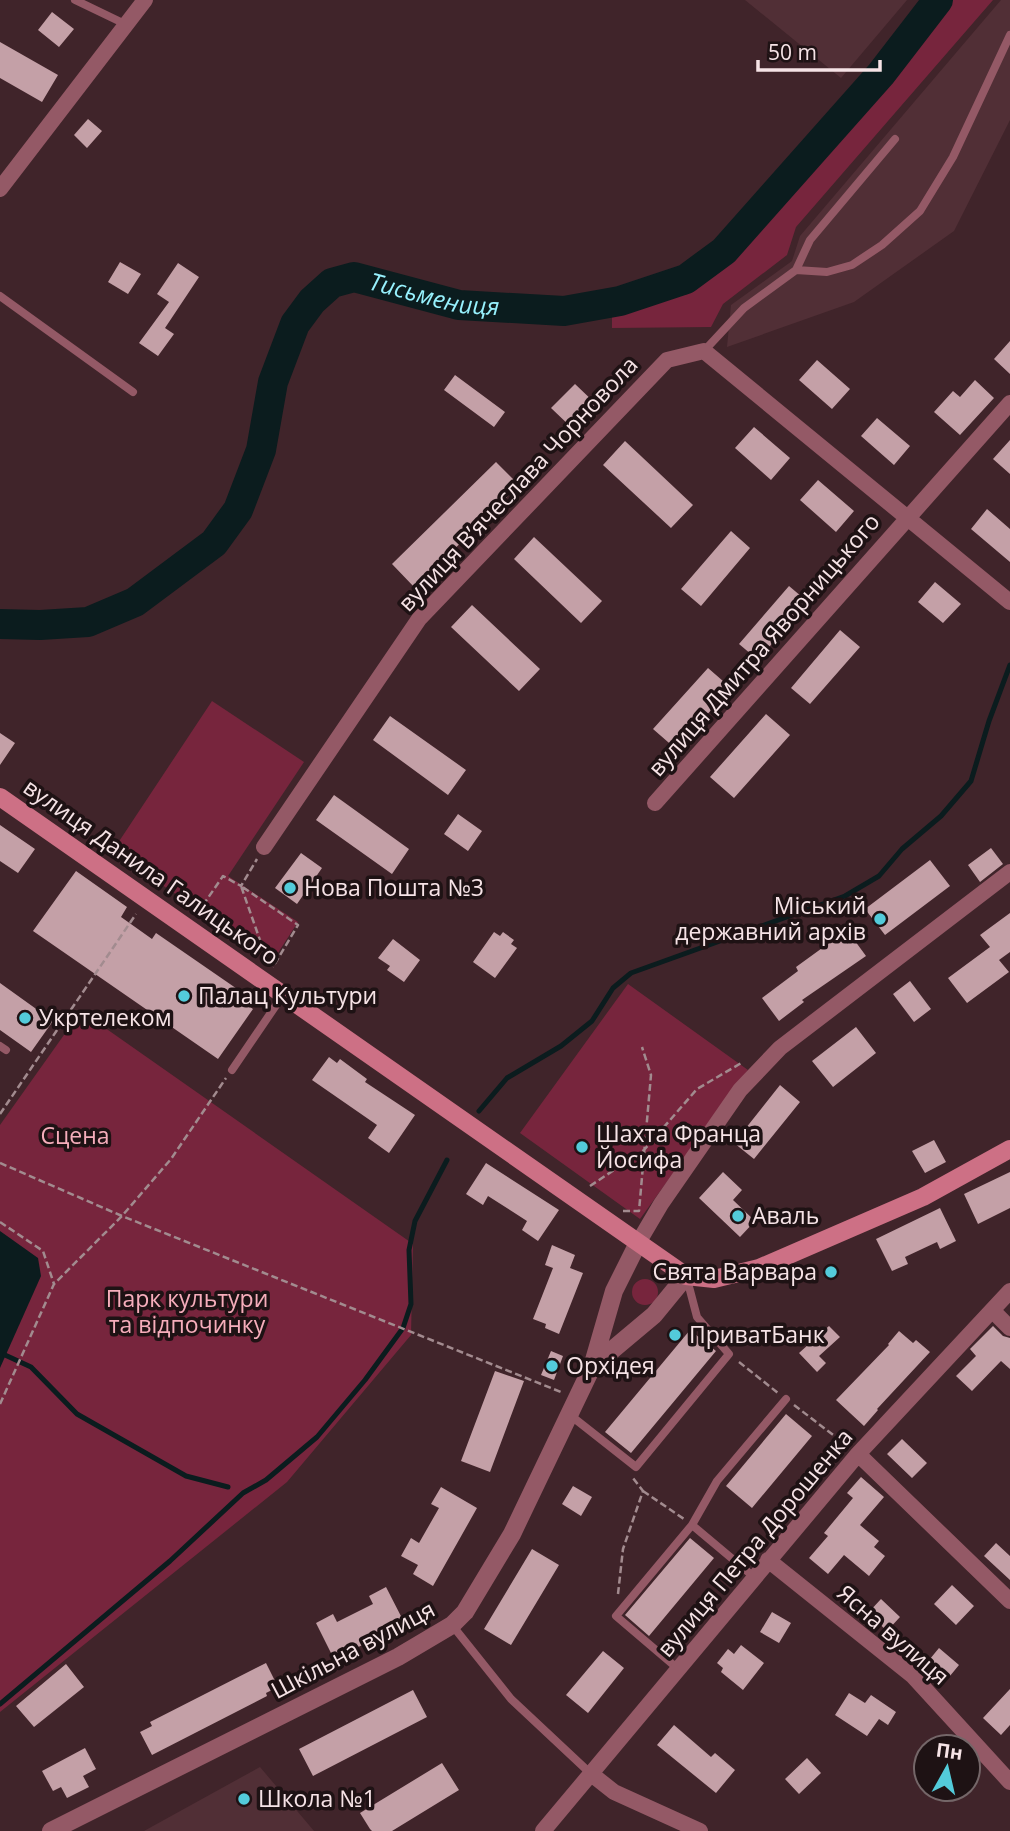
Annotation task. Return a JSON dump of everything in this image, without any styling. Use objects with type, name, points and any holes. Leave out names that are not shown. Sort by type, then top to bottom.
[{"type":"main road","name":"вулиця Данила Галицького","points":[[0,797],[686,1276]]},
{"type":"main road","points":[[686,1276],[714,1279],[759,1268],[923,1197],[1010,1149]]},
{"type":"street","points":[[0,188],[145,0]]},
{"type":"street","name":"вулиця Дмитра Яворницького","points":[[704,351],[1010,602]]},
{"type":"street","name":"вулиця Вʼячеслава Чорновола","points":[[264,848],[419,619],[667,360],[704,351]]},
{"type":"street","name":"вулиця Дмитра Яворницького","points":[[655,803],[1010,403]]},
{"type":"street","points":[[638,1243],[740,1090],[780,1048],[1010,872]]},
{"type":"street","name":"Шкільна вулиця","points":[[51,1831],[398,1657],[452,1625],[465,1612],[512,1534],[574,1407],[592,1367],[614,1292],[638,1243]]},
{"type":"street","name":"Шкільна вулиця","points":[[592,1367],[654,1315],[686,1276]]},
{"type":"street","name":"вулиця Петра Дорошенка","points":[[542,1831],[858,1454],[1010,1291]]},
{"type":"street","points":[[993,1311],[1010,1328]]},
{"type":"street","points":[[858,1454],[1010,1601]]},
{"type":"street","name":"Ясна вулиця","points":[[768,1560],[912,1676],[1010,1782]]},
{"type":"street","points":[[590,1773],[614,1792],[699,1831]]},
{"type":"lane","points":[[75,0],[125,24]]},
{"type":"lane","points":[[796,270],[827,272],[852,265],[882,245],[920,211],[953,157],[1010,34]]},
{"type":"lane","points":[[704,351],[744,307],[796,270],[810,240],[895,139]]},
{"type":"lane","points":[[0,296],[133,392]]},
{"type":"lane","points":[[232,1070],[284,995]]},
{"type":"lane","points":[[574,1407],[612,1450],[636,1467],[729,1354],[697,1317],[686,1276]]},
{"type":"lane","points":[[677,1668],[616,1616],[692,1525],[717,1481],[786,1398]]},
{"type":"lane","points":[[692,1525],[754,1577]]},
{"type":"lane","points":[[452,1625],[511,1699],[590,1773]]},
{"type":"path","points":[[241,886],[264,848]]},
{"type":"path","points":[[194,919],[223,876],[241,886],[298,925],[271,970],[241,886]]},
{"type":"path","points":[[0,1114],[146,899]]},
{"type":"path","points":[[619,1211],[639,1211],[651,1075],[642,1047]]},
{"type":"path","points":[[586,1189],[644,1150],[697,1089],[744,1061]]},
{"type":"path","points":[[0,1404],[54,1284],[122,1216],[171,1159],[232,1070]]},
{"type":"path","points":[[0,1163],[122,1216],[413,1332],[574,1407]]},
{"type":"path","points":[[0,1222],[43,1251],[54,1284]]},
{"type":"path","points":[[739,1363],[858,1454]]},
{"type":"path","points":[[612,1450],[643,1491],[692,1525]]},
{"type":"path","points":[[616,1616],[623,1549],[643,1491]]},
{"type":"shaded area","points":[[745,0],[907,0],[841,78]]},
{"type":"shaded area","points":[[1001,0],[1010,0],[1010,120],[954,231],[854,302],[727,347],[731,305],[792,261],[800,236]]},
{"type":"shaded area","points":[[0,1231],[38,1258],[41,1276],[0,1368]]},
{"type":"shaded area","name":"Школа №1","points":[[260,1767],[314,1831],[144,1831]]},
{"type":"green space","points":[[952,0],[993,0],[796,227],[787,255],[723,304],[711,327],[612,328],[612,312],[688,294],[733,261],[890,83]]},
{"type":"green space","points":[[212,701],[304,762],[228,876],[298,922],[274,959],[112,852]]},
{"type":"green space","points":[[628,984],[748,1070],[640,1219],[520,1133]]},
{"type":"green space","name":"Парк культури та відпочинку","points":[[81,1011],[413,1244],[411,1335],[287,1482],[0,1712],[0,1125]]},
{"type":"green space","points":[[645,1279],[654,1283],[658,1292],[654,1301],[645,1305],[636,1301],[632,1292],[636,1283]]},
{"type":"building","points":[[52,12],[74,29],[59,47],[38,30]]},
{"type":"building","points":[[0,42],[58,75],[42,102],[0,78]]},
{"type":"building","points":[[88,119],[102,131],[87,148],[74,135]]},
{"type":"building","points":[[120,262],[141,274],[128,294],[108,282]]},
{"type":"building","points":[[178,263],[199,277],[165,328],[174,334],[158,356],[139,343],[169,302],[157,294]]},
{"type":"building","points":[[1010,341],[1010,374],[994,359]]},
{"type":"building","points":[[817,360],[850,389],[832,409],[799,380]]},
{"type":"building","points":[[455,375],[505,412],[494,427],[444,390]]},
{"type":"building","points":[[975,380],[994,398],[960,435],[934,412],[953,391],[960,397]]},
{"type":"building","points":[[575,384],[596,404],[572,428],[551,408]]},
{"type":"building","points":[[877,418],[910,446],[894,465],[861,436]]},
{"type":"building","points":[[754,427],[790,458],[771,480],[735,448]]},
{"type":"building","points":[[1010,440],[1010,474],[993,459]]},
{"type":"building","points":[[625,441],[693,505],[671,528],[603,465]]},
{"type":"building","points":[[496,462],[519,485],[415,588],[392,564]]},
{"type":"building","points":[[818,480],[854,511],[836,532],[800,500]]},
{"type":"building","points":[[987,509],[1010,529],[1010,562],[971,529]]},
{"type":"building","points":[[731,531],[750,548],[701,606],[681,589]]},
{"type":"building","points":[[534,537],[602,601],[581,623],[514,559]]},
{"type":"building","points":[[935,582],[961,604],[943,623],[918,602]]},
{"type":"building","points":[[789,586],[808,602],[758,660],[739,644]]},
{"type":"building","points":[[472,605],[540,669],[519,691],[451,627]]},
{"type":"building","points":[[840,630],[860,647],[810,704],[791,688]]},
{"type":"building","points":[[708,668],[731,688],[676,749],[653,729]]},
{"type":"building","points":[[766,714],[790,735],[734,798],[710,777]]},
{"type":"building","points":[[390,716],[466,770],[448,795],[373,740]]},
{"type":"building","points":[[0,733],[15,743],[0,765]]},
{"type":"building","points":[[334,795],[409,849],[392,874],[316,820]]},
{"type":"building","points":[[458,814],[482,831],[468,851],[444,834]]},
{"type":"building","points":[[0,825],[35,849],[18,873],[0,861]]},
{"type":"building","points":[[991,848],[1003,864],[980,882],[968,865]]},
{"type":"building","points":[[301,853],[322,868],[297,904],[275,888]]},
{"type":"building","points":[[930,860],[950,886],[885,935],[865,909]]},
{"type":"building","name":"Палац Культури","points":[[76,871],[127,907],[121,917],[152,939],[156,933],[243,993],[239,999],[253,1009],[218,1059],[33,931]]},
{"type":"building","points":[[1010,913],[1010,952],[999,960],[1009,972],[967,1003],[948,978],[990,947],[980,935]]},
{"type":"building","points":[[847,930],[866,956],[802,1000],[804,1002],[779,1021],[762,998],[798,971],[796,967]]},
{"type":"building","points":[[494,932],[500,936],[503,932],[514,940],[511,944],[517,948],[495,978],[473,962]]},
{"type":"building","points":[[393,939],[420,960],[404,982],[387,970],[390,966],[378,958]]},
{"type":"building","points":[[910,981],[931,1009],[914,1022],[893,994]]},
{"type":"building","name":"Укртелеком","points":[[0,983],[53,1021],[31,1052],[0,1030]]},
{"type":"building","points":[[856,1027],[876,1053],[833,1087],[812,1061]]},
{"type":"building","points":[[329,1057],[337,1063],[340,1059],[367,1079],[365,1082],[415,1115],[389,1153],[368,1138],[377,1125],[312,1080]]},
{"type":"building","points":[[780,1085],[800,1102],[754,1159],[734,1143]]},
{"type":"building","points":[[934,1140],[946,1162],[925,1173],[912,1151]]},
{"type":"building","points":[[486,1163],[559,1210],[538,1241],[522,1230],[527,1221],[488,1196],[483,1205],[466,1194]]},
{"type":"building","points":[[723,1172],[742,1190],[733,1200],[755,1221],[740,1237],[699,1198]]},
{"type":"building","points":[[1010,1172],[1010,1208],[978,1224],[964,1194]]},
{"type":"building","points":[[940,1208],[956,1241],[940,1249],[937,1242],[905,1257],[908,1264],[892,1271],[876,1239]]},
{"type":"building","points":[[552,1245],[575,1255],[570,1268],[583,1273],[559,1334],[545,1328],[546,1324],[533,1319],[553,1268],[545,1265]]},
{"type":"building","points":[[829,1326],[840,1337],[819,1356],[826,1363],[817,1372],[799,1353]]},
{"type":"building","points":[[993,1326],[1003,1336],[1010,1338],[1010,1369],[1001,1361],[972,1391],[956,1376],[976,1356],[970,1349]]},
{"type":"building","points":[[690,1330],[716,1351],[631,1453],[605,1432]]},
{"type":"building","points":[[899,1331],[930,1352],[864,1426],[836,1400]]},
{"type":"building","name":"Орхідея","points":[[551,1351],[563,1356],[554,1380],[541,1375]]},
{"type":"building","points":[[495,1371],[524,1381],[490,1472],[461,1461]]},
{"type":"building","points":[[786,1414],[812,1436],[752,1508],[726,1486]]},
{"type":"building","points":[[902,1439],[927,1463],[912,1478],[887,1454]]},
{"type":"building","points":[[861,1477],[884,1497],[860,1525],[879,1541],[874,1547],[885,1556],[869,1576],[844,1555],[828,1574],[809,1558],[828,1536],[824,1533],[853,1498],[847,1493]]},
{"type":"building","points":[[573,1486],[592,1497],[581,1516],[562,1504]]},
{"type":"building","points":[[441,1487],[477,1508],[433,1586],[413,1574],[418,1565],[401,1556],[411,1538],[419,1543],[439,1508],[431,1504]]},
{"type":"building","points":[[690,1538],[714,1558],[649,1636],[625,1615]]},
{"type":"building","points":[[996,1543],[1010,1556],[1010,1580],[984,1556]]},
{"type":"building","points":[[532,1549],[559,1565],[511,1645],[484,1629]]},
{"type":"building","points":[[952,1585],[974,1606],[956,1625],[934,1604]]},
{"type":"building","points":[[386,1587],[405,1624],[334,1659],[316,1623],[333,1614],[337,1622],[373,1604],[369,1596]]},
{"type":"building","points":[[881,1599],[900,1617],[887,1631],[868,1613]]},
{"type":"building","points":[[772,1612],[791,1623],[779,1643],[760,1632]]},
{"type":"building","points":[[741,1645],[764,1663],[743,1690],[721,1672],[723,1668],[717,1663],[728,1649],[734,1654]]},
{"type":"building","points":[[939,1648],[959,1665],[945,1682],[925,1665]]},
{"type":"building","points":[[603,1651],[624,1668],[588,1713],[566,1695]]},
{"type":"building","points":[[266,1663],[278,1687],[266,1693],[267,1696],[152,1755],[140,1732],[152,1726],[150,1722]]},
{"type":"building","points":[[66,1664],[84,1687],[34,1727],[16,1706]]},
{"type":"building","points":[[1010,1689],[1010,1725],[1001,1735],[983,1718]]},
{"type":"building","points":[[413,1690],[427,1717],[313,1776],[299,1749]]},
{"type":"building","points":[[849,1693],[865,1703],[871,1695],[896,1712],[888,1725],[879,1719],[867,1736],[835,1715]]},
{"type":"building","points":[[674,1725],[711,1757],[715,1753],[735,1770],[716,1793],[657,1745]]},
{"type":"building","points":[[85,1748],[96,1769],[83,1776],[89,1787],[67,1798],[61,1787],[53,1791],[42,1771]]},
{"type":"building","points":[[807,1758],[821,1773],[799,1794],[785,1779]]},
{"type":"building","points":[[442,1763],[459,1790],[392,1831],[370,1829],[360,1813]]},
{"type":"waterway","name":"Тисьмениця","points":[[0,624],[88,622],[135,602],[214,543],[238,510],[261,450],[273,382],[295,324],[312,301],[332,283],[354,277],[459,305],[564,311],[620,301],[686,279],[724,251],[881,74],[938,0]]},
{"type":"waterway","points":[[479,1111],[507,1078],[561,1046],[592,1021],[613,988],[631,973],[845,896],[879,876],[902,849],[941,816],[971,781],[1010,665]]},
{"type":"waterway","points":[[0,1704],[170,1561],[243,1493],[266,1480],[317,1437],[365,1380],[403,1328],[411,1304],[409,1250],[415,1221],[447,1160]]},
{"type":"waterway","points":[[5,1355],[31,1367],[77,1414],[186,1476],[228,1487]]},
{"type":"place","name":"Нова Пошта №3","points":[[290,888]]},
{"type":"place","name":"Міський державний архів","points":[[880,919]]},
{"type":"place","name":"Палац Культури","points":[[184,996]]},
{"type":"place","name":"Укртелеком","points":[[25,1018]]},
{"type":"place","name":"Шахта Франца Йосифа","points":[[582,1147]]},
{"type":"place","name":"Аваль","points":[[738,1216]]},
{"type":"place","name":"Свята Варвара","points":[[831,1272]]},
{"type":"place","name":"ПриватБанк","points":[[675,1335]]},
{"type":"place","name":"Орхідея","points":[[552,1366]]},
{"type":"place","name":"Школа №1","points":[[244,1799]]},
{"type":"park label","name":"Сцена","points":[[75,1136]]}]
